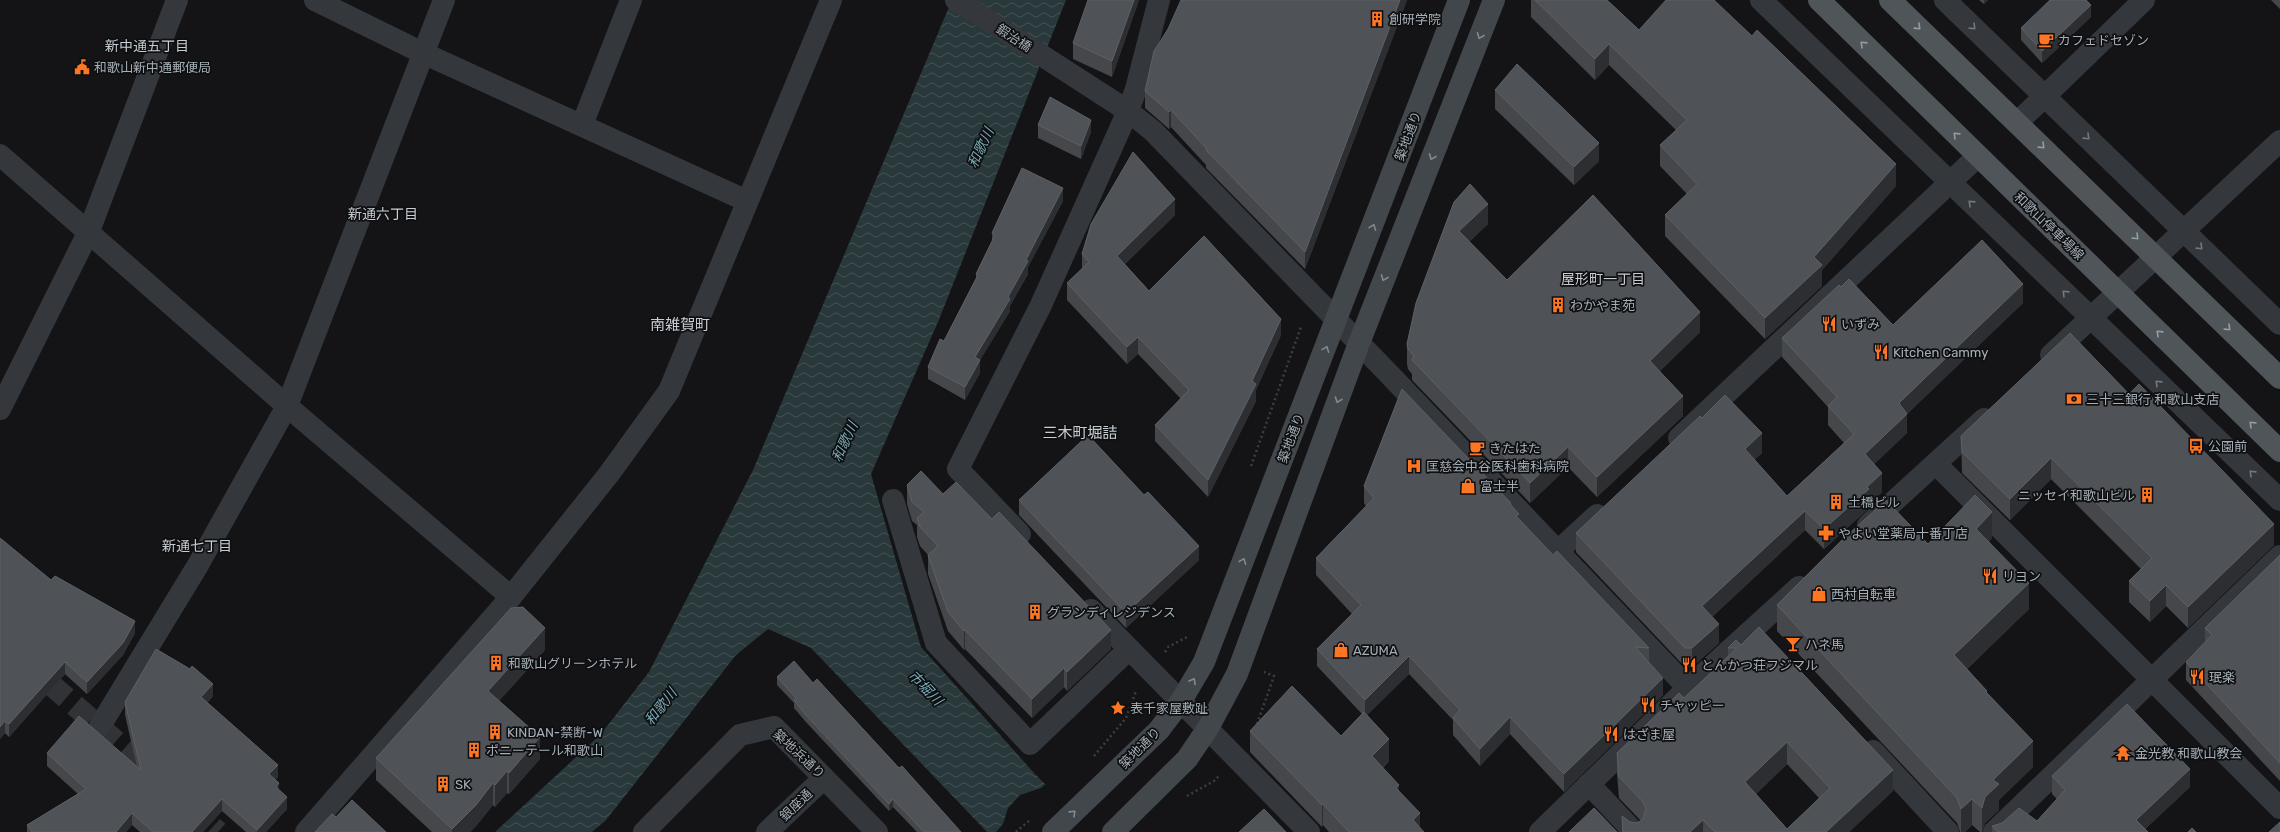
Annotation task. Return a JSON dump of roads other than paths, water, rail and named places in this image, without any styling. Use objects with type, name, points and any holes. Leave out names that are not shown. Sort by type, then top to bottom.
[{"type":"main road","name":"和歌山停車場線","points":[[1819,0],[2280,451]]},
{"type":"main road","points":[[1890,0],[2018,122],[2280,378]]},
{"type":"street","points":[[0,409],[88,231],[177,0]]},
{"type":"street","points":[[315,0],[423,53],[747,201]]},
{"type":"street","points":[[100,726],[198,565],[287,406],[444,0]]},
{"type":"street","points":[[582,125],[631,0]]},
{"type":"street","points":[[306,832],[511,597],[609,474],[669,391],[832,0]]},
{"type":"street","name":"鍜治橋","points":[[956,0],[1073,77],[1128,111],[1154,131],[1359,343],[1688,688]]},
{"type":"street","points":[[1033,548],[958,469],[1041,305],[1128,111],[1136,89],[1159,0]]},
{"type":"street","name":"築地通り","points":[[1053,832],[1159,730],[1181,700],[1204,662],[1337,321],[1459,0]]},
{"type":"street","points":[[1117,829],[1187,759],[1208,728],[1237,674],[1359,343],[1494,0]]},
{"type":"street","points":[[1761,0],[2280,500]]},
{"type":"street","points":[[1945,0],[2280,324]]},
{"type":"street","points":[[2018,122],[2144,0]]},
{"type":"street","points":[[2037,368],[2155,256],[2280,141]]},
{"type":"street","points":[[0,154],[287,406],[511,597]]},
{"type":"street","points":[[1662,454],[1978,156]]},
{"type":"street","points":[[1855,537],[1936,464],[1998,405]]},
{"type":"street","points":[[1936,464],[2280,808]]},
{"type":"street","points":[[893,500],[936,644],[1030,744],[1129,649]]},
{"type":"street","points":[[1558,551],[1610,502]]},
{"type":"street","points":[[1994,832],[2280,556]]},
{"type":"street","points":[[1540,832],[1688,688],[1814,574]]},
{"type":"street","points":[[1075,593],[1309,832]]},
{"type":"street","points":[[1756,627],[1772,644]]},
{"type":"street","name":"築地浜通り","points":[[644,832],[740,736],[774,727],[877,832]]},
{"type":"street","points":[[1857,735],[1948,832]]},
{"type":"street","name":"銀座通","points":[[767,832],[824,778]]},
{"type":"street","points":[[1589,784],[1634,832]]},
{"type":"water","points":[[952,0],[1066,0],[938,322],[871,474],[921,647],[1035,774],[1093,832],[987,832],[811,648],[768,629],[736,655],[606,820],[592,832],[495,832],[601,734],[649,672],[753,470]]},
{"type":"tunnel","points":[[0,640],[158,778]]},
{"type":"tunnel","points":[[188,805],[218,832]]},
{"type":"place","name":"創研学院","points":[[1377,19]]},
{"type":"place","name":"カフェドセゾン","points":[[2046,40]]},
{"type":"place","name":"和歌山新中通郵便局","points":[[82,67]]},
{"type":"place","name":"わかやま苑","points":[[1558,305]]},
{"type":"place","name":"いずみ","points":[[1829,324]]},
{"type":"place","name":"Kitchen Cammy","points":[[1881,352]]},
{"type":"place","name":"三十三銀行 和歌山支店","points":[[2074,399]]},
{"type":"place","name":"公園前","points":[[2196,446]]},
{"type":"place","name":"きたはた","points":[[1477,448]]},
{"type":"place","name":"匡慈会中谷医科歯科病院","points":[[1414,466]]},
{"type":"place","name":"富士半","points":[[1468,486]]},
{"type":"place","name":"ニッセイ和歌山ビル","points":[[2147,495]]},
{"type":"place","name":"土橋ビル","points":[[1836,502]]},
{"type":"place","name":"やよい堂薬局十番丁店","points":[[1826,533]]},
{"type":"place","name":"リヨン","points":[[1990,576]]},
{"type":"place","name":"西村自転車","points":[[1819,594]]},
{"type":"place","name":"グランディレジデンス","points":[[1035,612]]},
{"type":"place","name":"ハネ馬","points":[[1793,644]]},
{"type":"place","name":"AZUMA","points":[[1341,650]]},
{"type":"place","name":"和歌山グリーンホテル","points":[[496,663]]},
{"type":"place","name":"とんかつ荘フジマル","points":[[1689,665]]},
{"type":"place","name":"珉楽","points":[[2197,677]]},
{"type":"place","name":"チャッピー","points":[[1648,705]]},
{"type":"place","name":"表千家屋敷趾","points":[[1118,708]]},
{"type":"place","name":"KINDAN-禁断-W","points":[[495,732]]},
{"type":"place","name":"はざま屋","points":[[1611,734]]},
{"type":"place","name":"ポニーテール和歌山","points":[[474,750]]},
{"type":"place","name":"金光教 和歌山教会","points":[[2123,753]]},
{"type":"place","name":"SK","points":[[443,784]]},
{"type":"district","name":"新中通五丁目","points":[[147,46]]},
{"type":"district","name":"新通六丁目","points":[[383,214]]},
{"type":"district","name":"屋形町一丁目","points":[[1603,279]]},
{"type":"district","name":"南雑賀町","points":[[680,325]]},
{"type":"district","name":"三木町堀詰","points":[[1080,433]]},
{"type":"district","name":"新通七丁目","points":[[197,546]]},
{"type":"water label","name":"和歌川","points":[[981,148]]},
{"type":"water label","name":"和歌川","points":[[845,442]]},
{"type":"water label","name":"市堀川","points":[[925,688]]},
{"type":"water label","name":"和歌川","points":[[661,707]]}]
